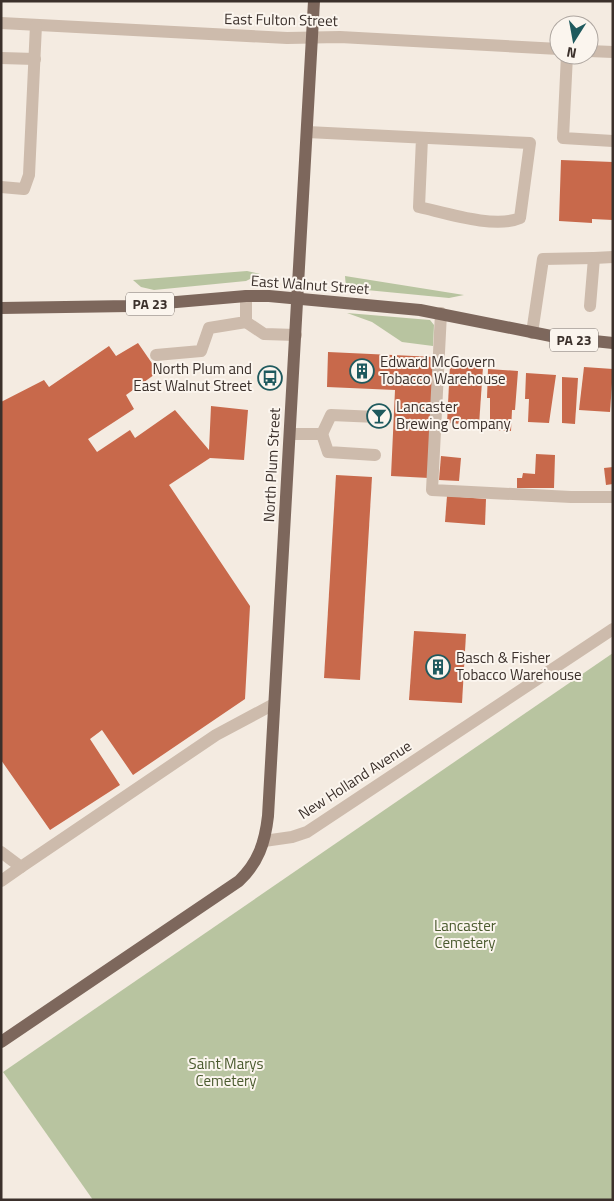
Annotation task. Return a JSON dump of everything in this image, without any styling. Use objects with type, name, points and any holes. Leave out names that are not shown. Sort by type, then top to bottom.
[{"type":"main road","name":"North Plum Street","points":[[264,841],[268,816],[314,1]]},
{"type":"main road","name":"East Walnut Street","points":[[1,308],[100,307],[246,296],[298,299],[441,313],[532,333],[575,340],[613,343]]},
{"type":"main road","points":[[1,1042],[239,881],[255,863],[264,841]]},
{"type":"street","name":"East Fulton Street","points":[[1,23],[287,38],[549,49]]},
{"type":"street","points":[[1,188],[24,189],[29,175],[36,25]]},
{"type":"street","points":[[599,51],[613,52]]},
{"type":"street","points":[[1,58],[35,59]]},
{"type":"street","points":[[567,65],[563,138],[613,140]]},
{"type":"street","points":[[307,132],[530,143],[520,218],[510,223],[419,208],[422,138]]},
{"type":"street","points":[[532,333],[543,260],[613,257]]},
{"type":"street","points":[[590,306],[594,258]]},
{"type":"street","points":[[246,296],[246,322]]},
{"type":"street","points":[[441,313],[432,490],[571,498],[613,497]]},
{"type":"street","points":[[156,355],[201,351],[208,328],[246,322],[264,334],[296,334]]},
{"type":"street","points":[[375,455],[328,452],[322,434],[331,416],[377,417]]},
{"type":"street","points":[[290,434],[322,434]]},
{"type":"street","name":"New Holland Avenue","points":[[264,841],[292,837],[306,832],[613,629]]},
{"type":"street","points":[[1,881],[216,735],[274,704]]},
{"type":"street","points":[[1,852],[21,867]]},
{"type":"green space","points":[[247,271],[260,274],[246,281],[154,290],[141,287],[133,280]]},
{"type":"green space","points":[[345,276],[464,295],[449,298],[346,288]]},
{"type":"green space","points":[[347,313],[430,320],[434,325],[433,346],[402,342],[372,322]]},
{"type":"green space","points":[[613,653],[613,1200],[93,1200],[3,1072]]},
{"type":"building","points":[[561,160],[613,162],[613,220],[592,219],[592,223],[559,221]]},
{"type":"building","points":[[138,343],[158,372],[126,395],[134,409],[88,439],[97,452],[130,430],[135,438],[175,410],[209,450],[211,406],[248,410],[244,460],[210,458],[169,485],[250,606],[245,699],[133,775],[102,730],[90,739],[120,785],[50,830],[1,760],[1,402],[44,380],[49,387],[109,346],[116,356]]},
{"type":"building","points":[[328,352],[435,357],[429,478],[391,476],[395,390],[327,387]]},
{"type":"building","points":[[450,365],[483,367],[479,425],[447,423]]},
{"type":"building","points":[[584,367],[613,369],[610,412],[579,410]]},
{"type":"building","points":[[488,369],[518,371],[515,410],[512,410],[511,431],[490,430],[490,398],[487,398]]},
{"type":"building","points":[[526,373],[556,375],[549,423],[528,422],[529,399],[525,399]]},
{"type":"building","points":[[562,377],[578,378],[575,424],[562,423]]},
{"type":"building","points":[[536,454],[555,455],[554,488],[517,488],[517,478],[522,478],[523,473],[535,474]]},
{"type":"building","points":[[441,456],[461,458],[459,481],[439,480]]},
{"type":"building","points":[[613,467],[613,484],[606,485],[604,468]]},
{"type":"building","points":[[336,475],[372,477],[360,680],[324,678]]},
{"type":"building","points":[[447,496],[486,499],[485,525],[445,522]]},
{"type":"building","name":"Basch & Fisher Tobacco Warehouse","points":[[414,631],[466,634],[462,703],[409,700]]},
{"type":"place","name":"Edward McGovern Tobacco Warehouse","points":[[362,371]]},
{"type":"place","name":"North Plum and East Walnut Street","points":[[270,378]]},
{"type":"place","name":"Lancaster Brewing Company","points":[[379,416]]},
{"type":"place","name":"Basch & Fisher Tobacco Warehouse","points":[[438,667]]},
{"type":"park label","name":"Lancaster Cemetery","points":[[465,934]]},
{"type":"park label","name":"Saint Marys Cemetery","points":[[226,1072]]}]
